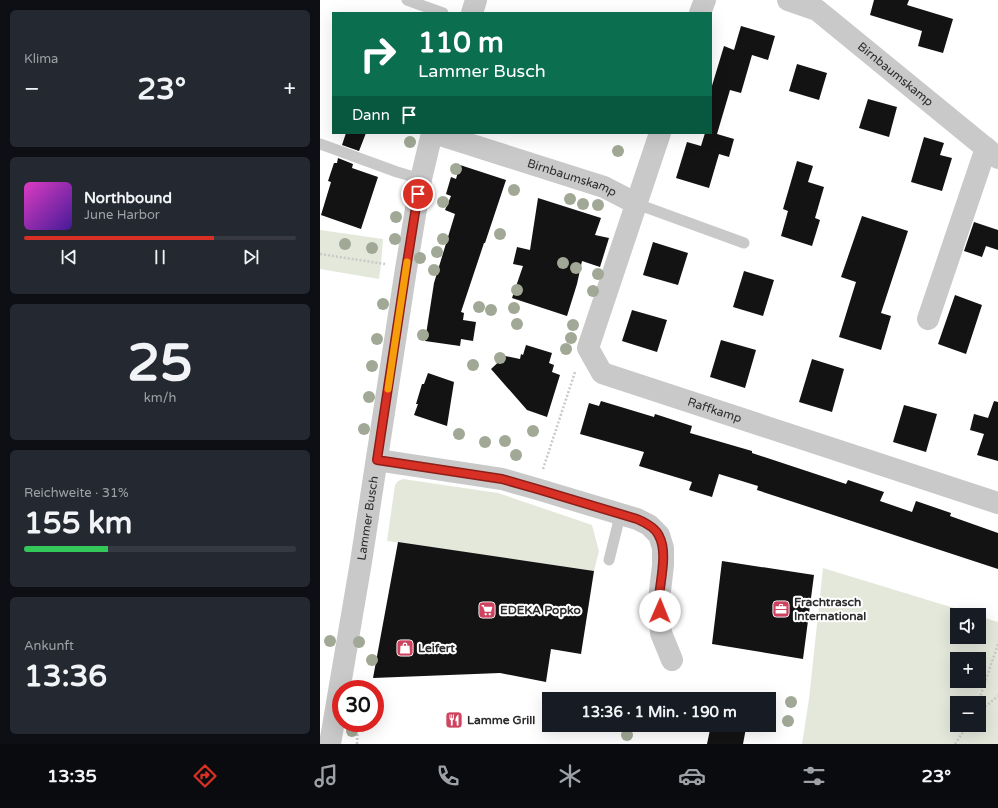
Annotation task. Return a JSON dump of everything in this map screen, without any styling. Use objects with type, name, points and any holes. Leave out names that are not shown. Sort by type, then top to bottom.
[{"type":"street","points":[[472,12],[476,0]]},
{"type":"street","points":[[700,12],[705,0]]},
{"type":"street","name":"Birnbaumskamp","points":[[788,0],[817,10],[992,153]]},
{"type":"street","name":"Lammer Busch","points":[[330,744],[361,562],[421,179],[433,134]]},
{"type":"street","name":"Birnbaumskamp","points":[[436,134],[604,187],[637,204]]},
{"type":"street","points":[[588,348],[660,134]]},
{"type":"street","points":[[928,319],[992,153]]},
{"type":"street","name":"Raffkamp","points":[[588,348],[602,373],[998,503]]},
{"type":"street","points":[[377,460],[502,479],[637,519],[649,525],[659,535],[663,548],[663,565],[659,600],[661,633],[672,660]]},
{"type":"lane","points":[[407,0],[440,12]]},
{"type":"lane","points":[[320,144],[397,172],[421,179]]},
{"type":"lane","points":[[637,204],[744,243]]},
{"type":"lane","points":[[609,560],[620,514]]},
{"type":"path","points":[[320,254],[406,269]]},
{"type":"path","points":[[537,489],[574,374],[588,348]]},
{"type":"path","points":[[980,696],[998,644]]},
{"type":"path","points":[[986,706],[998,696]]},
{"type":"path","points":[[357,744],[358,732]]},
{"type":"path","points":[[955,744],[963,732]]},
{"type":"shaded area","points":[[320,230],[383,239],[379,279],[320,269]]},
{"type":"shaded area","points":[[403,479],[498,493],[592,525],[599,551],[594,571],[387,541],[395,485],[398,481]]},
{"type":"shaded area","points":[[823,568],[954,608],[950,608],[950,644],[986,644],[986,618],[998,622],[998,744],[802,744],[809,699]]},
{"type":"building","points":[[874,0],[909,0],[907,5],[953,19],[943,53],[918,46],[922,31],[870,15]]},
{"type":"building","points":[[741,26],[775,36],[768,60],[752,55],[741,93],[730,90],[717,134],[734,139],[729,157],[719,154],[709,188],[676,178],[687,142],[701,146],[705,134],[712,134],[712,86],[724,46],[734,50]]},
{"type":"building","points":[[797,64],[827,73],[819,100],[789,91]]},
{"type":"building","points":[[868,99],[897,107],[889,137],[859,128]]},
{"type":"building","points":[[346,134],[366,134],[359,151],[342,145]]},
{"type":"building","points":[[924,137],[944,143],[940,155],[952,158],[942,191],[911,182]]},
{"type":"building","points":[[338,158],[353,164],[352,168],[378,177],[361,229],[321,215],[331,182],[328,181],[334,163],[337,163]]},
{"type":"building","points":[[797,161],[813,166],[808,182],[824,187],[815,218],[820,220],[812,246],[781,236],[788,211],[783,209]]},
{"type":"building","points":[[460,165],[506,180],[461,312],[464,313],[463,320],[476,322],[473,341],[461,339],[460,346],[425,341],[434,283],[455,214],[445,210],[451,196],[446,194],[451,177],[456,179]]},
{"type":"building","points":[[538,198],[601,218],[595,235],[609,238],[600,267],[582,261],[577,284],[567,316],[512,298],[523,266],[513,264],[517,247],[530,250]]},
{"type":"building","points":[[862,216],[908,231],[881,313],[891,316],[881,350],[839,337],[856,282],[841,277]]},
{"type":"building","points":[[974,222],[998,230],[998,250],[986,246],[982,257],[964,251]]},
{"type":"building","points":[[653,242],[688,253],[678,285],[643,275]]},
{"type":"building","points":[[744,271],[774,280],[763,316],[733,307]]},
{"type":"building","points":[[955,295],[982,305],[966,354],[938,344]]},
{"type":"building","points":[[632,310],[667,320],[657,352],[622,341]]},
{"type":"building","points":[[721,340],[756,350],[745,388],[710,377]]},
{"type":"building","points":[[526,345],[552,353],[549,363],[554,365],[552,372],[560,375],[547,417],[527,410],[491,369],[505,356],[520,359]]},
{"type":"building","points":[[812,359],[844,369],[832,412],[799,402]]},
{"type":"building","points":[[428,373],[454,382],[447,426],[414,415],[422,384],[424,384]]},
{"type":"building","points":[[601,401],[654,417],[655,414],[692,426],[690,433],[752,451],[752,453],[846,484],[848,480],[884,492],[880,501],[912,512],[916,501],[951,513],[950,516],[998,533],[998,569],[757,490],[758,486],[719,474],[712,497],[689,490],[692,482],[639,466],[644,452],[580,434],[589,403],[599,406]]},
{"type":"building","points":[[994,401],[998,402],[998,461],[977,455],[984,434],[970,430],[974,414],[988,418]]},
{"type":"building","points":[[904,405],[937,414],[926,452],[893,442]]},
{"type":"building","name":"EDEKA Popko","points":[[398,542],[594,571],[581,654],[551,649],[546,682],[500,673],[373,678]]},
{"type":"building","name":"Frachtrasch International","points":[[722,561],[814,575],[803,659],[712,644]]},
{"type":"building","points":[[710,732],[745,732],[743,744],[707,744]]},
{"type":"slow traffic","points":[[388,389],[407,262]]},
{"type":"place","name":"Frachtrasch International","points":[[781,609]]},
{"type":"place","name":"EDEKA Popko","points":[[487,610]]},
{"type":"place","name":"Leifert","points":[[405,648]]},
{"type":"place","name":"Lamme Grill","points":[[454,720]]},
{"type":"route","points":[[418,194],[377,460],[502,479],[637,519],[649,525],[659,535],[663,548],[663,565],[659,600],[660,611]]}]
